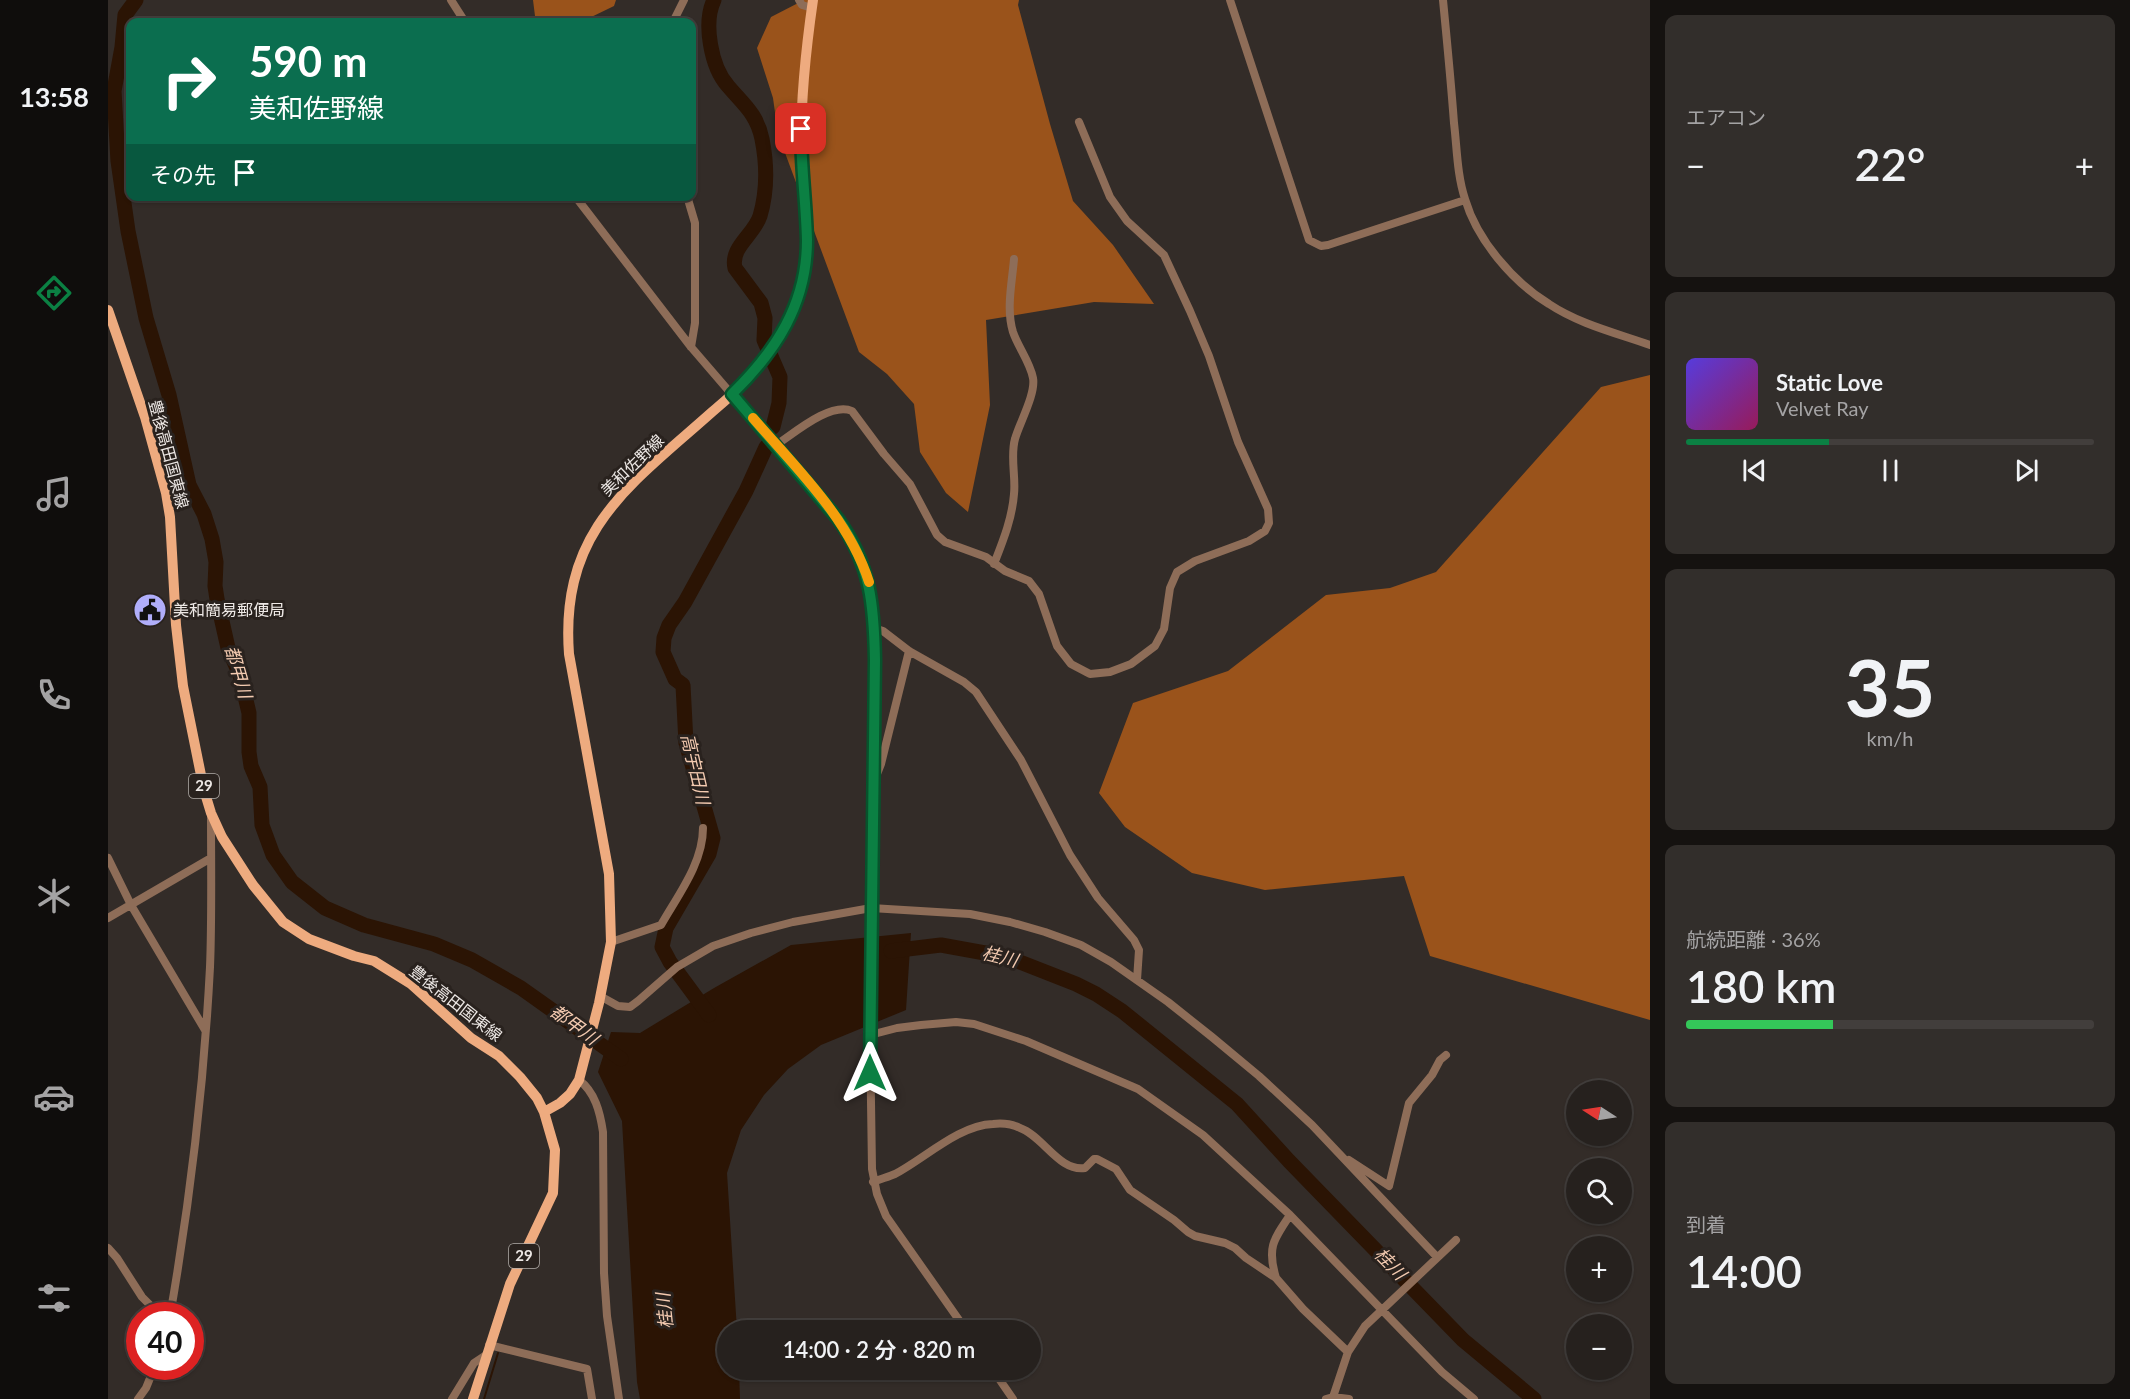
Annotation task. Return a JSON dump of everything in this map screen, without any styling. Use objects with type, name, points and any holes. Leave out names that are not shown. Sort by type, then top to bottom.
[{"type":"main road","name":"美和佐野線","points":[[544,1112],[570,1094],[579,1080],[600,999],[611,942],[609,874],[569,654],[568,619],[573,582],[593,532],[616,499],[732,394],[774,347],[792,314],[806,258],[801,111],[807,37],[813,4]]},
{"type":"main road","name":"豊後高田国東線","points":[[108,310],[145,417],[166,493],[173,546],[180,665],[198,764],[211,813],[222,837],[253,885],[283,922],[309,939],[374,961],[411,984],[471,1038],[499,1056],[537,1098],[544,1112],[555,1150],[553,1193],[510,1284],[473,1399]]},
{"type":"street","points":[[451,0],[462,18]]},
{"type":"street","points":[[675,18],[684,0]]},
{"type":"street","points":[[799,0],[802,5],[813,4]]},
{"type":"street","points":[[1230,0],[1309,240],[1321,246],[1328,245],[1465,200]]},
{"type":"street","points":[[1443,0],[1458,166],[1465,200],[1481,233],[1511,274],[1529,291],[1570,316],[1650,345]]},
{"type":"street","points":[[776,445],[827,412],[840,408],[849,409],[910,484],[937,534],[945,542],[986,557],[1005,571],[1029,581],[1035,587],[1051,634],[1063,655],[1079,670],[1099,675],[1131,664],[1155,646],[1164,629],[1170,588],[1177,572],[1195,561],[1249,541],[1265,531],[1269,524],[1268,509],[1238,442],[1209,356],[1190,311],[1164,255],[1127,221],[1110,197],[1079,122]]},
{"type":"street","points":[[579,201],[692,347],[827,505],[852,541],[869,583],[874,628],[870,1033],[870,1155],[873,1182],[886,1216],[959,1320]]},
{"type":"street","points":[[688,201],[695,223],[695,322],[692,347]]},
{"type":"street","points":[[994,564],[1005,538],[1011,514],[1014,493],[1014,442],[1032,389],[1033,378],[1011,321],[1014,259]]},
{"type":"street","points":[[874,628],[964,682],[976,692],[1021,760],[1070,855],[1098,898],[1134,940],[1139,950],[1137,980]]},
{"type":"street","points":[[873,777],[880,770],[909,651]]},
{"type":"street","points":[[172,1302],[191,1167],[205,1031],[210,967],[211,813]]},
{"type":"street","points":[[611,942],[661,925],[695,865],[703,840],[703,828]]},
{"type":"street","points":[[108,858],[130,905],[205,1031]]},
{"type":"street","points":[[108,918],[211,858]]},
{"type":"street","points":[[600,999],[618,1006],[630,1007],[674,969],[705,950],[751,933],[793,922],[871,910],[970,914],[1010,922],[1081,945],[1168,1002],[1258,1076],[1312,1125],[1435,1259]]},
{"type":"street","points":[[870,1033],[921,1025],[956,1022],[974,1024],[1026,1041],[1138,1089],[1203,1135],[1290,1215],[1442,1372],[1474,1399]]},
{"type":"street","points":[[1339,1154],[1389,1186],[1409,1103],[1446,1055]]},
{"type":"street","points":[[579,1080],[588,1087],[600,1116],[603,1132],[604,1273],[607,1316],[619,1399]]},
{"type":"street","points":[[873,1182],[897,1173],[969,1130],[995,1124],[1021,1128],[1065,1162],[1077,1168],[1085,1168],[1097,1159],[1116,1169],[1130,1190],[1188,1232],[1235,1248],[1276,1278],[1303,1309],[1348,1352]]},
{"type":"street","points":[[1276,1278],[1271,1259],[1272,1245],[1290,1215]]},
{"type":"street","points":[[1349,1399],[1329,1398],[1348,1352],[1365,1326],[1456,1240]]},
{"type":"street","points":[[108,1248],[147,1302]]},
{"type":"street","points":[[452,1399],[474,1363],[488,1350],[587,1369],[592,1399]]},
{"type":"street","points":[[138,1399],[148,1380]]},
{"type":"street","points":[[1000,1380],[1013,1399]]},
{"type":"shaded area","points":[[533,0],[616,0],[614,6],[589,18],[537,18],[535,16]]},
{"type":"shaded area","points":[[804,0],[1019,0],[1018,5],[1073,201],[1113,245],[1154,304],[1094,302],[986,320],[990,405],[968,512],[946,493],[920,452],[914,404],[887,374],[859,352],[778,134],[773,98],[757,48],[771,17]]},
{"type":"shaded area","points":[[1650,375],[1650,1020],[1430,956],[1404,876],[1265,890],[1192,873],[1125,827],[1099,793],[1133,703],[1228,671],[1326,595],[1390,588],[1436,572],[1601,387]]},
{"type":"water","points":[[911,933],[906,1010],[821,1045],[788,1069],[764,1095],[741,1130],[727,1173],[736,1320],[717,1320],[717,1380],[739,1380],[740,1399],[640,1399],[637,1382],[622,1121],[598,1072],[611,1032],[640,1033],[791,945]]},
{"type":"waterway","name":"都甲川","points":[[136,0],[125,15],[114,91],[118,161],[128,231],[146,318],[169,395],[189,485],[204,514],[212,539],[216,562],[217,599],[228,648],[240,675],[249,713],[251,766],[260,787],[262,825],[273,855],[292,882],[325,908],[364,925],[434,944],[472,960],[521,988],[621,1059]]},
{"type":"waterway","name":"高宇田川","points":[[714,0],[709,20],[713,57],[722,78],[757,123],[764,149],[765,188],[760,216],[739,247],[734,261],[735,268],[761,303],[765,318],[764,340],[780,377],[779,403],[773,427]]},
{"type":"waterway","name":"高宇田川","points":[[709,1015],[670,962],[662,947],[666,928],[709,854],[713,838],[686,743],[683,685],[675,679],[663,652],[664,638],[669,625],[685,602],[746,491],[766,447]]},
{"type":"waterway","name":"桂川","points":[[891,951],[941,945],[1007,957],[1076,984],[1122,1011],[1237,1104],[1289,1161],[1463,1340],[1534,1399]]},
{"type":"waterway","points":[[484,1399],[498,1353]]},
{"type":"slow traffic","points":[[753,418],[846,530],[869,582]]},
{"type":"place","name":"美和簡易郵便局","points":[[150,610]]},
{"type":"route","points":[[801,129],[807,240],[803,274],[792,314],[774,347],[755,372],[732,394],[846,530],[864,568],[872,597],[875,660],[870,1073]]}]
